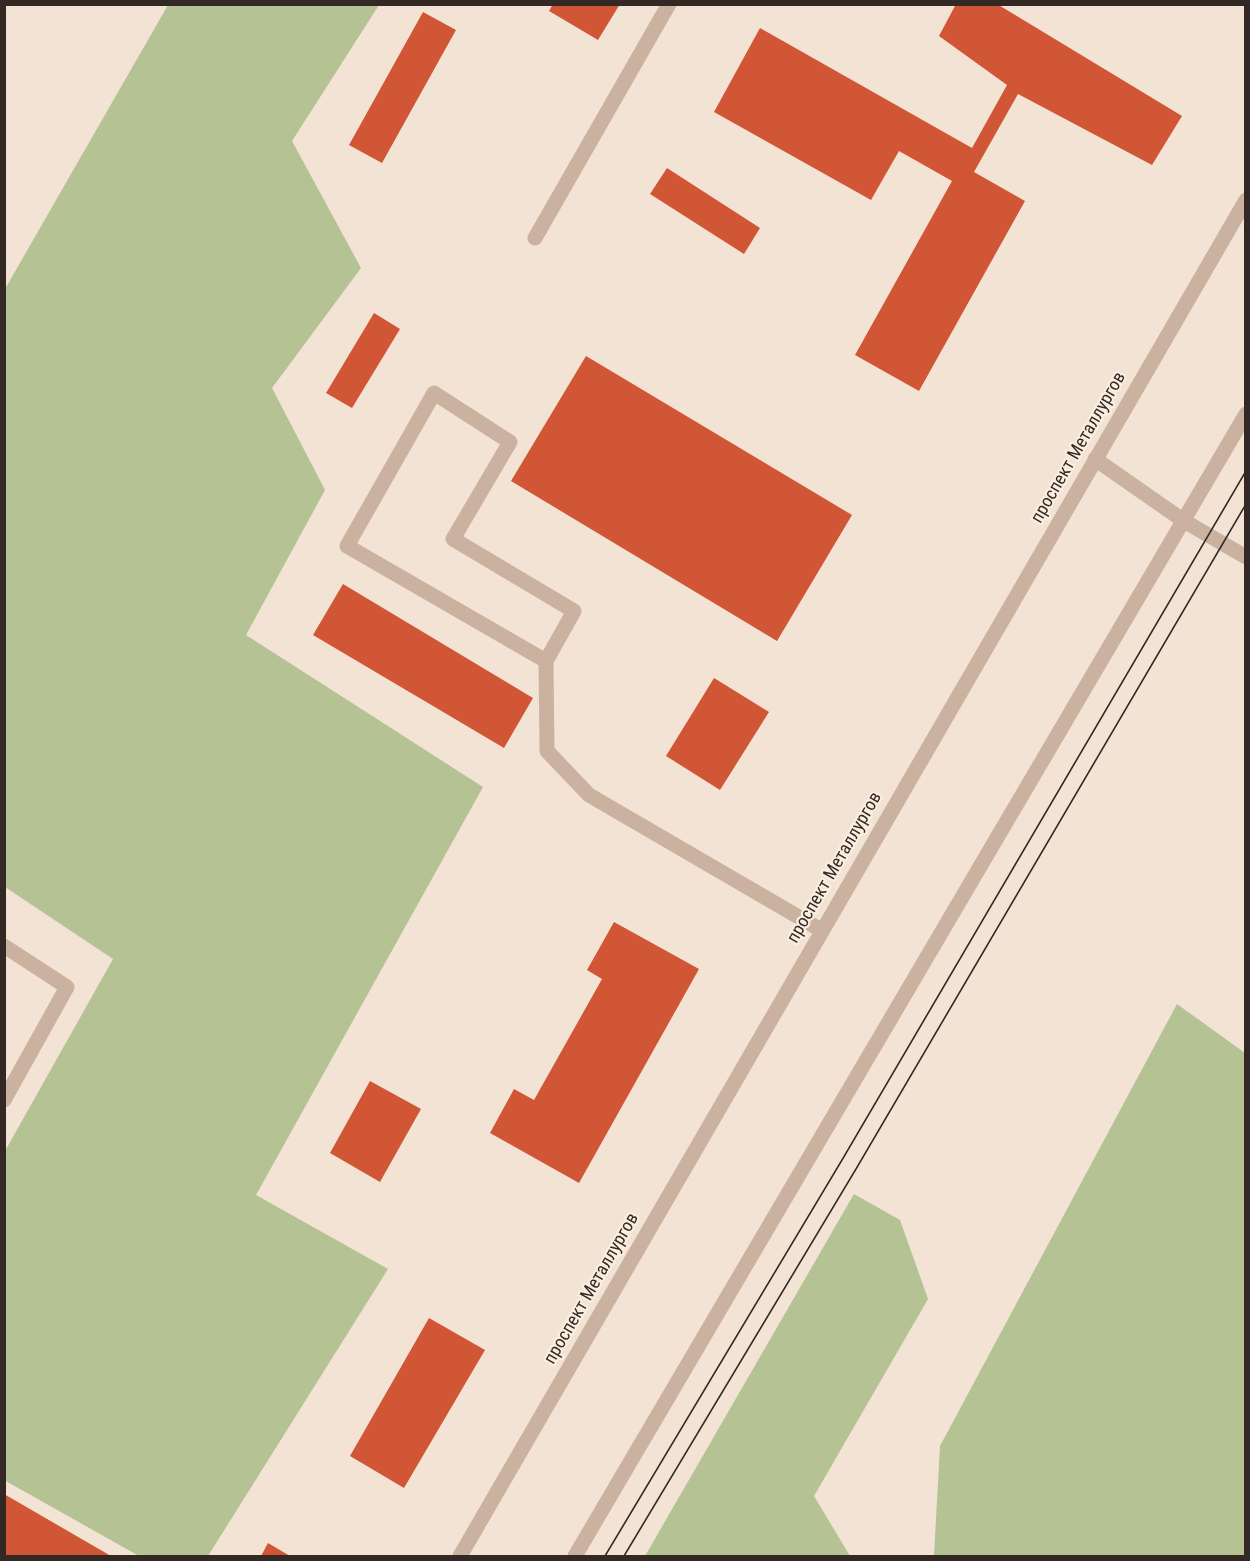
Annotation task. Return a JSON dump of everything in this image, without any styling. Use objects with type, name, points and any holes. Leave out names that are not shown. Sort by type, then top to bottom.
[{"type":"street","points":[[535,238],[669,4]]},
{"type":"street","name":"проспект Металлургов","points":[[460,1557],[1245,200]]},
{"type":"street","points":[[546,661],[347,546],[434,393],[510,442],[453,539],[574,611],[546,661],[547,751],[589,795],[821,930]]},
{"type":"street","points":[[575,1557],[1245,414]]},
{"type":"street","points":[[1095,459],[1184,521],[1245,556]]},
{"type":"street","points":[[4,946],[67,987],[4,1100]]},
{"type":"green space","points":[[168,5],[379,5],[292,141],[361,268],[272,388],[325,490],[246,635],[483,787],[256,1195],[388,1269],[208,1556],[139,1556],[4,1480],[5,1151],[113,959],[5,887],[5,289]]},
{"type":"green space","points":[[1177,1004],[1245,1053],[1245,1556],[934,1556],[940,1446]]},
{"type":"green space","points":[[854,1194],[900,1220],[928,1299],[814,1496],[850,1556],[645,1556]]},
{"type":"building","points":[[553,4],[620,4],[598,40],[549,11]]},
{"type":"building","points":[[956,4],[997,4],[1182,116],[1152,165],[1018,94],[974,172],[1025,201],[919,391],[855,355],[952,181],[899,151],[871,200],[714,112],[760,28],[972,148],[1007,85],[939,36]]},
{"type":"building","points":[[423,12],[456,30],[382,163],[349,145]]},
{"type":"building","points":[[667,168],[760,228],[744,254],[650,194]]},
{"type":"building","points":[[374,313],[400,329],[352,408],[326,393]]},
{"type":"building","points":[[586,356],[852,515],[777,641],[511,481]]},
{"type":"building","points":[[343,584],[533,698],[504,748],[313,635]]},
{"type":"building","points":[[714,678],[769,712],[720,790],[666,756]]},
{"type":"building","points":[[614,922],[699,969],[579,1183],[490,1133],[514,1089],[534,1100],[602,979],[587,970]]},
{"type":"building","points":[[370,1081],[421,1109],[380,1182],[330,1153]]},
{"type":"building","points":[[429,1318],[485,1350],[404,1488],[350,1456]]},
{"type":"building","points":[[4,1494],[111,1556],[4,1556]]},
{"type":"building","points":[[268,1543],[290,1556],[261,1556]]},
{"type":"tram line","points":[[605,1556],[842,1160],[1246,471]]},
{"type":"tram line","points":[[624,1556],[856,1169],[1246,504]]}]
